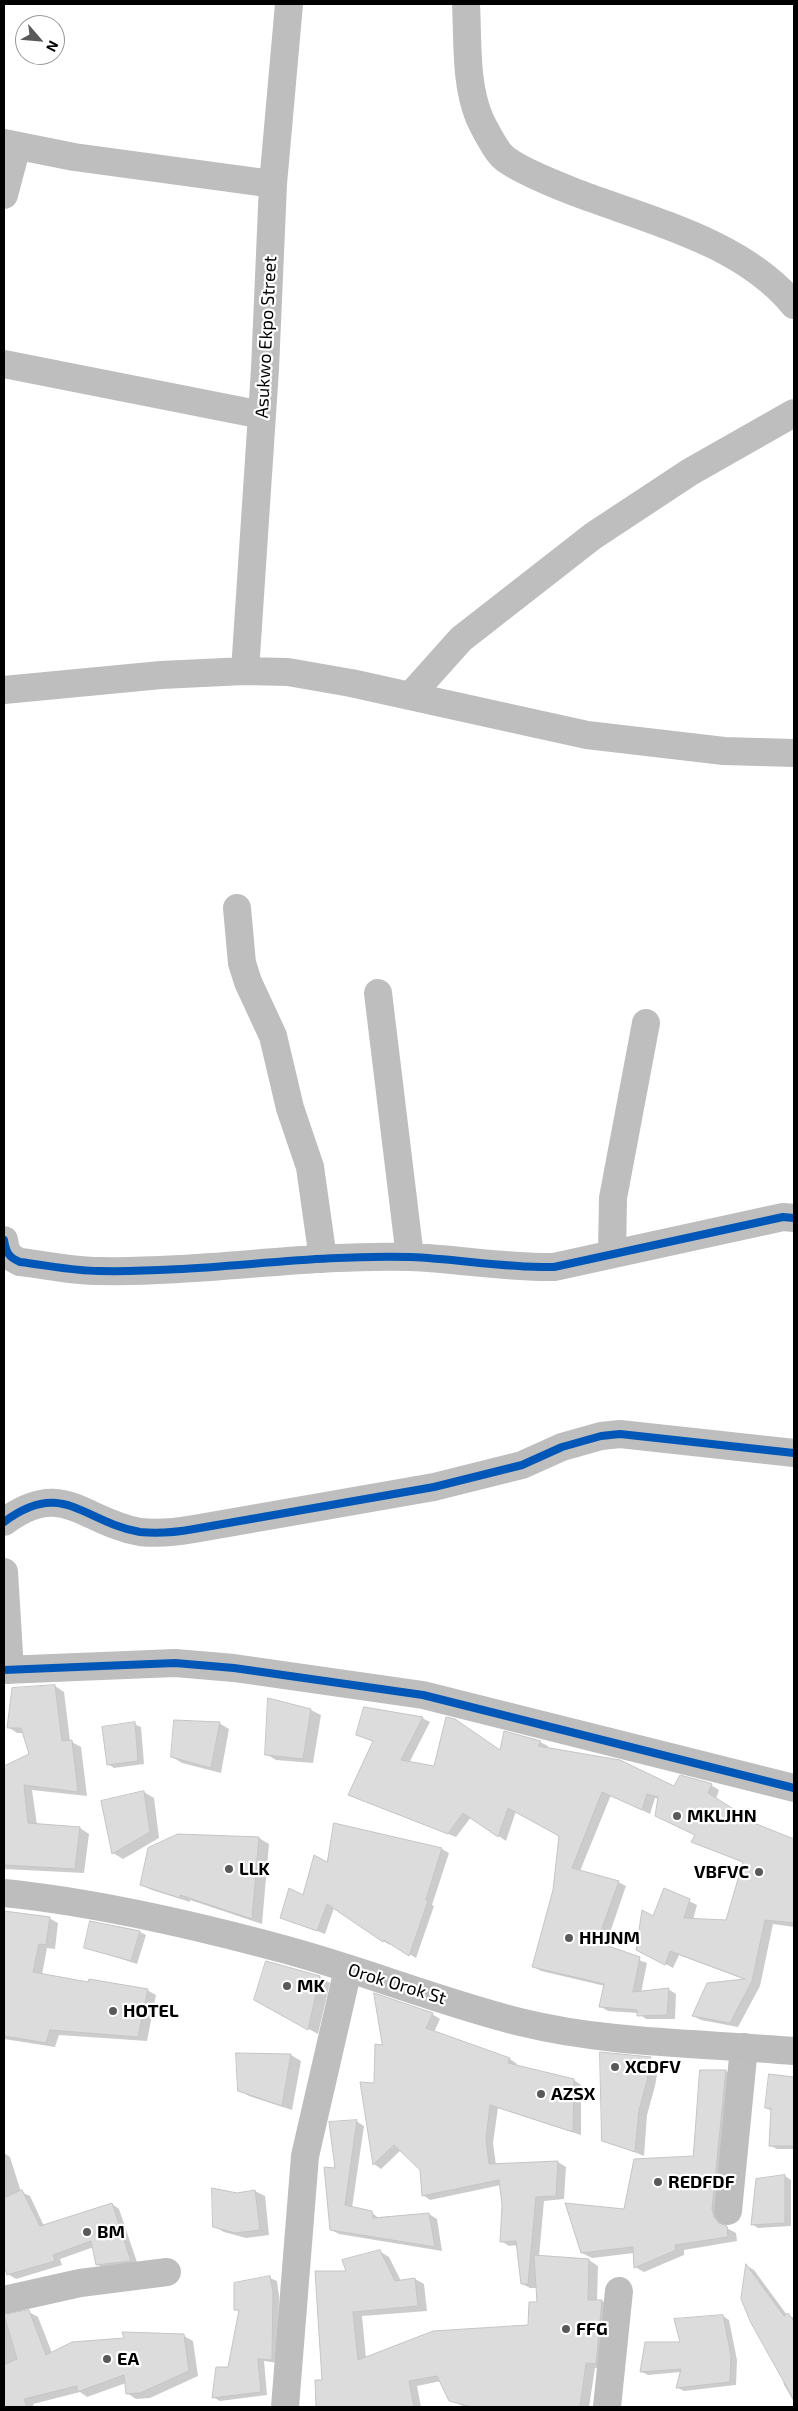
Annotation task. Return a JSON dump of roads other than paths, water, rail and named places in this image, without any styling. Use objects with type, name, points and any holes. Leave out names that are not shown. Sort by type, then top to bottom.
[{"type":"main road","name":"Orok Orok St","points":[[4,1893],[46,1898],[151,1918],[283,1949],[519,2022],[565,2031],[636,2040],[794,2051]]},
{"type":"street","name":"Asukwo Ekpo Street","points":[[245,671],[262,415],[274,184],[289,4]]},
{"type":"street","points":[[466,4],[470,84],[479,117],[502,156],[536,176],[566,189],[719,246],[754,268],[783,292],[794,305]]},
{"type":"street","points":[[4,195],[10,145],[74,157],[274,184]]},
{"type":"street","points":[[4,364],[262,415]]},
{"type":"street","points":[[410,696],[461,639],[593,536],[690,472],[794,413]]},
{"type":"street","points":[[4,690],[161,675],[245,671],[312,676],[587,735],[724,751],[794,753]]},
{"type":"street","points":[[237,908],[242,963],[248,982],[274,1036],[290,1108],[310,1167],[323,1260]]},
{"type":"street","points":[[378,994],[410,1257]]},
{"type":"street","points":[[612,1254],[613,1198],[646,1023]]},
{"type":"street","points":[[4,1240],[6,1252],[11,1259],[20,1262],[98,1271],[199,1268],[323,1260],[410,1257],[522,1268],[546,1267],[783,1217],[794,1218]]},
{"type":"street","points":[[4,1522],[21,1510],[42,1502],[68,1505],[140,1532],[168,1533],[434,1487],[522,1466],[562,1446],[601,1436],[620,1434],[794,1452]]},
{"type":"street","points":[[4,1572],[7,1670],[175,1663],[234,1668],[423,1695],[794,1788]]},
{"type":"street","points":[[285,2407],[305,2156],[348,1969]]},
{"type":"street","points":[[728,2211],[744,2047]]},
{"type":"street","points":[[4,2300],[80,2283],[167,2272]]},
{"type":"street","points":[[607,2407],[619,2292]]},
{"type":"place","name":"MKLJHN","points":[[677,1816]]},
{"type":"place","name":"LLK","points":[[229,1869]]},
{"type":"place","name":"VBFVC","points":[[759,1872]]},
{"type":"place","name":"HHJNM","points":[[569,1938]]},
{"type":"place","name":"MK","points":[[287,1986]]},
{"type":"place","name":"HOTEL","points":[[113,2011]]},
{"type":"place","name":"XCDFV","points":[[615,2067]]},
{"type":"place","name":"AZSX","points":[[541,2094]]},
{"type":"place","name":"REDFDF","points":[[658,2182]]},
{"type":"place","name":"BM","points":[[87,2232]]},
{"type":"place","name":"FFG","points":[[566,2329]]},
{"type":"place","name":"EA","points":[[107,2359]]}]
